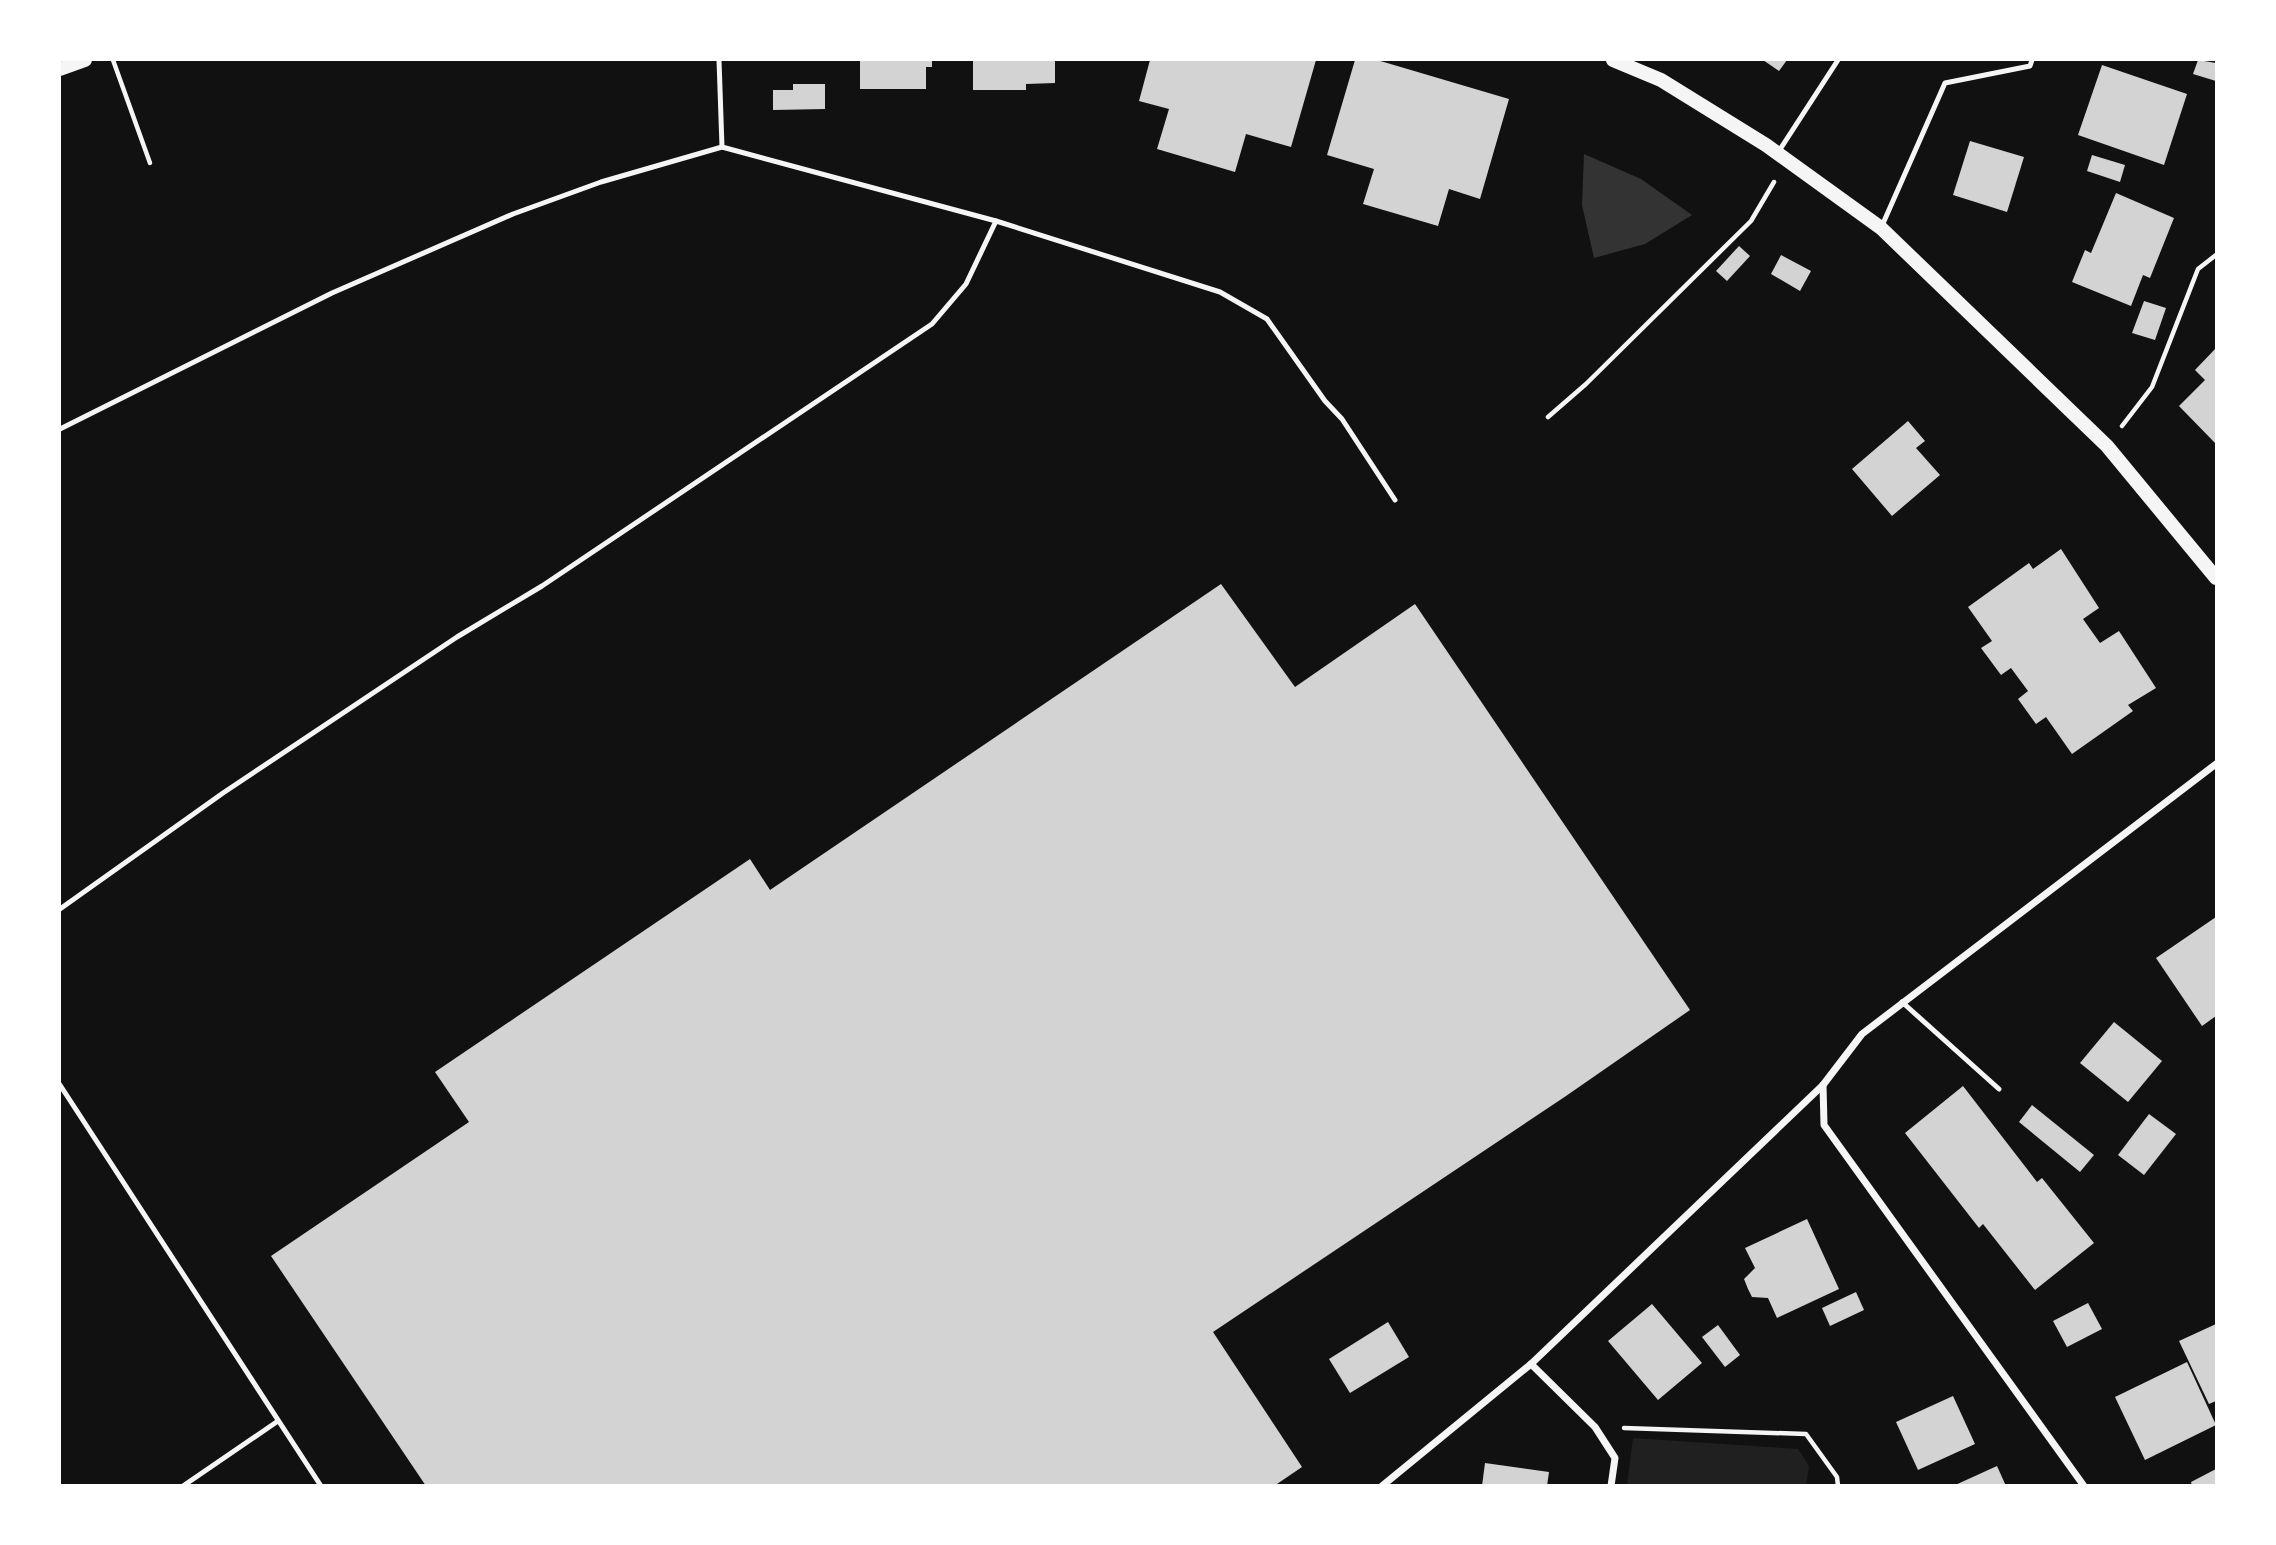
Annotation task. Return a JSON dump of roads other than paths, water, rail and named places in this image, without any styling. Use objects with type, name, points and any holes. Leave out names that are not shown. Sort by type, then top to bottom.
[{"type":"main road","points":[[60,69],[85,60]]},
{"type":"main road","points":[[1613,60],[1661,80],[1783,157],[1881,228],[2107,446],[2217,578]]},
{"type":"street","points":[[1382,1486],[1531,1364],[1823,1085],[1862,1034],[2217,764]]},
{"type":"street","points":[[1823,1085],[1824,1125],[2084,1486]]},
{"type":"street","points":[[1531,1364],[1595,1427],[1615,1458],[1611,1486]]},
{"type":"lane","points":[[719,60],[722,147]]},
{"type":"lane","points":[[1783,157],[1838,60]]},
{"type":"lane","points":[[1881,228],[1945,83],[2029,66],[2032,60]]},
{"type":"lane","points":[[60,429],[332,293],[513,214],[601,182],[722,147],[996,222],[1220,292],[1267,319],[1325,401],[1342,418],[1395,500]]},
{"type":"lane","points":[[60,909],[223,793],[457,637],[542,586],[932,324],[966,284],[996,222]]},
{"type":"lane","points":[[1902,1003],[1999,1089]]},
{"type":"lane","points":[[60,1085],[321,1486]]},
{"type":"lane","points":[[183,1486],[278,1421]]}]
